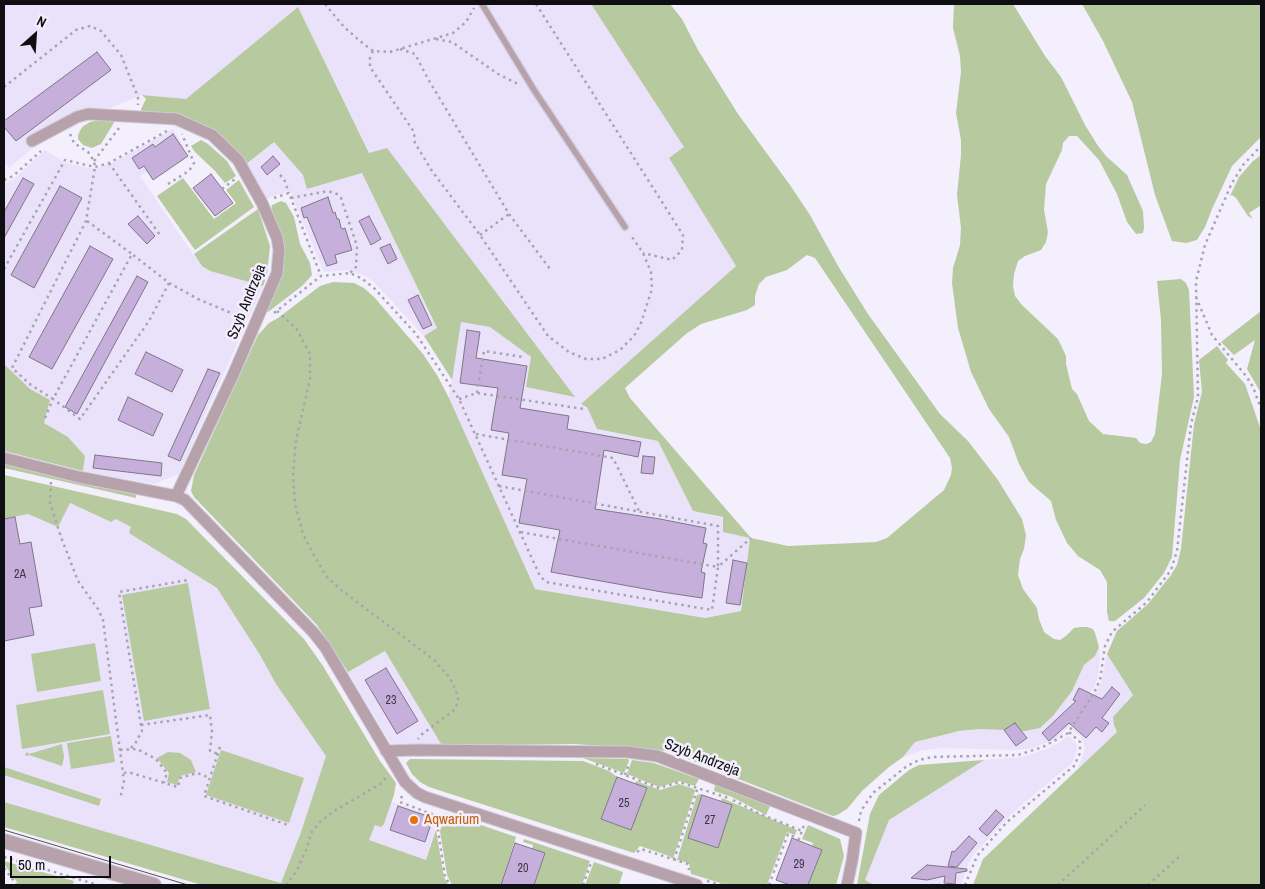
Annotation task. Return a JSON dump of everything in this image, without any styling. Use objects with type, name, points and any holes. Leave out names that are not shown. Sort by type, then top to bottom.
[{"type":"street","name":"Szyb Andrzeja","points":[[38,138],[77,117],[88,114],[181,122],[212,135],[238,160],[262,203],[277,238],[279,250],[277,273],[176,496]]},
{"type":"street","points":[[4,458],[79,477],[176,496],[186,500],[325,647],[386,751],[406,782],[417,793],[697,885]]},
{"type":"street","name":"Szyb Andrzeja","points":[[386,751],[627,752],[657,756],[856,833]]},
{"type":"street","points":[[847,885],[856,833]]},
{"type":"street","points":[[4,841],[154,885]]},
{"type":"lane","points":[[482,4],[534,90],[625,227]]},
{"type":"path","points":[[325,4],[344,27],[373,51],[390,52],[453,33],[466,22],[474,10],[474,4]]},
{"type":"path","points":[[536,4],[683,236],[682,250],[672,260],[643,253]]},
{"type":"path","points":[[4,87],[76,30],[90,26],[101,31],[121,54],[138,101],[135,112],[125,120],[94,160]]},
{"type":"path","points":[[434,38],[452,42],[498,74],[516,84],[534,90]]},
{"type":"path","points":[[400,49],[415,54],[509,214],[550,268]]},
{"type":"path","points":[[373,51],[370,58],[370,67],[414,132],[415,143],[432,171],[480,234],[548,336],[569,352],[586,359],[602,359],[620,350],[634,336],[641,323],[652,289],[651,272],[643,253],[625,227]]},
{"type":"path","points":[[77,117],[70,128],[71,140],[78,147],[88,152],[94,160],[95,167],[86,221],[12,368],[31,385],[80,419],[149,321],[169,283]]},
{"type":"path","points":[[4,269],[65,160],[95,167],[109,163],[181,122],[182,137],[194,163],[189,171],[168,184]]},
{"type":"path","points":[[4,180],[13,176],[47,145],[38,138]]},
{"type":"path","points":[[856,833],[861,811],[873,793],[907,766],[918,760],[932,757],[1018,755],[1043,748],[1069,732],[1094,694],[1103,668],[1106,646],[1112,632],[1147,602],[1171,570],[1177,551],[1190,424],[1198,397],[1196,280],[1206,245],[1231,185],[1243,165],[1261,146]]},
{"type":"path","points":[[109,163],[160,236]]},
{"type":"path","points":[[222,189],[245,172]]},
{"type":"path","points":[[280,175],[284,179],[321,276]]},
{"type":"path","points":[[291,198],[328,191],[337,194],[341,198],[357,246],[356,267],[350,274]]},
{"type":"path","points":[[262,203],[289,193]]},
{"type":"path","points":[[480,234],[509,214]]},
{"type":"path","points":[[86,221],[169,283],[198,299],[231,313],[254,327],[321,276],[350,274],[367,283],[416,334],[459,399],[540,576],[546,582],[712,610],[718,567],[718,526],[499,486]]},
{"type":"path","points":[[45,418],[53,399],[132,254]]},
{"type":"path","points":[[1195,293],[1212,335],[1246,376],[1253,387],[1261,409]]},
{"type":"path","points":[[277,311],[296,328],[310,354],[310,378],[296,440],[293,476],[295,504],[310,548],[326,576],[340,589],[434,660],[450,678],[458,696],[458,702],[454,710],[421,734],[416,750]]},
{"type":"path","points":[[477,393],[484,351],[523,357]]},
{"type":"path","points":[[459,399],[477,393],[584,409]]},
{"type":"path","points":[[475,434],[613,458],[639,512]]},
{"type":"path","points":[[52,482],[50,504],[61,537],[78,581],[98,609],[102,620],[124,781],[120,799]]},
{"type":"path","points":[[520,532],[718,567]]},
{"type":"path","points":[[718,567],[750,538]]},
{"type":"path","points":[[131,748],[142,731],[119,592],[188,580]]},
{"type":"path","points":[[141,726],[210,715],[212,732],[210,751],[218,754]]},
{"type":"path","points":[[965,885],[977,856],[1013,816],[1074,766],[1080,753],[1080,742],[1069,732]]},
{"type":"path","points":[[220,747],[204,796],[288,825]]},
{"type":"path","points":[[120,750],[137,748],[156,759],[167,773],[164,783]]},
{"type":"path","points":[[589,762],[660,788],[679,782],[698,788],[731,799],[758,813],[802,831]]},
{"type":"path","points":[[123,773],[128,772],[178,787],[180,778],[197,773],[210,778]]},
{"type":"path","points":[[286,885],[296,872],[312,833],[320,822],[334,811],[382,783],[390,773],[391,776]]},
{"type":"path","points":[[675,860],[703,774]]},
{"type":"path","points":[[402,794],[400,802],[442,818]]},
{"type":"path","points":[[1058,885],[1145,805]]},
{"type":"path","points":[[445,811],[438,830],[446,877],[450,885]]},
{"type":"path","points":[[769,885],[788,834],[799,839],[808,815]]},
{"type":"path","points":[[1148,885],[1182,854]]},
{"type":"path","points":[[4,857],[98,885]]},
{"type":"path","points":[[583,885],[593,860]]},
{"type":"path","points":[[4,868],[17,885]]},
{"type":"path","points":[[931,885],[946,885]]},
{"type":"shaded area","points":[[4,4],[591,4],[685,147],[670,158],[736,266],[581,404],[587,406],[597,429],[658,441],[693,511],[724,518],[723,532],[751,538],[741,611],[705,618],[535,589],[449,398],[461,322],[490,327],[531,357],[574,396],[370,154],[298,7],[186,99],[142,95],[110,108],[75,112],[9,168],[4,162]]},
{"type":"shaded area","points":[[173,129],[184,147],[140,176],[197,260],[210,271],[263,286],[179,474],[154,484],[83,471],[85,456],[68,437],[44,423],[50,400],[30,389],[4,364],[4,184],[14,179],[45,150],[66,163],[94,169],[114,162]]},
{"type":"shaded area","points":[[274,142],[303,175],[307,189],[362,172],[437,329],[424,336],[374,282],[365,276],[348,270],[324,272],[290,191],[264,199],[245,165]]},
{"type":"shaded area","points":[[69,503],[111,522],[116,519],[131,527],[130,533],[217,588],[260,655],[276,684],[327,756],[282,883],[4,802],[4,519],[28,514],[58,527]]},
{"type":"shaded area","points":[[1099,647],[1098,677],[1094,687],[1070,726],[1054,740],[1032,748],[1017,750],[941,748],[920,751],[903,757],[915,742],[947,733],[981,729],[1025,731],[1040,728],[1053,716],[1072,691],[1080,669],[1095,656]]},
{"type":"shaded area","points":[[385,651],[441,744],[391,744],[348,672]]},
{"type":"shaded area","points":[[1107,654],[1133,695],[1128,699],[1114,725],[1117,732],[1078,769],[1085,749],[1080,736],[1073,731],[1101,683]]},
{"type":"shaded area","points":[[1068,736],[1077,746],[1072,763],[1012,813],[975,853],[969,862],[961,885],[874,885],[865,880],[889,820],[984,760],[1022,757],[1047,749]]},
{"type":"shaded area","points":[[392,802],[440,819],[426,860],[369,840],[375,825],[384,824]]},
{"type":"green space","points":[[591,4],[670,4],[682,19],[698,50],[738,114],[810,215],[838,266],[868,314],[940,414],[968,441],[998,480],[1022,519],[1026,535],[1018,575],[1023,589],[1037,608],[1044,632],[1054,639],[1060,640],[1074,628],[1087,627],[1093,629],[1099,647],[1095,656],[1084,665],[1072,691],[1053,716],[1040,728],[1025,731],[981,729],[959,731],[915,742],[903,757],[862,791],[847,809],[833,816],[667,751],[575,744],[441,744],[385,651],[348,672],[317,625],[194,497],[191,491],[194,475],[258,335],[269,323],[320,286],[333,282],[354,283],[364,288],[374,297],[423,354],[437,375],[535,589],[705,618],[741,611],[750,538],[723,532],[723,517],[693,511],[658,441],[597,429],[587,407],[581,404],[736,266],[669,158],[684,147]],"holes":[[[807,255],[815,258],[950,458],[951,475],[944,490],[887,538],[876,542],[788,546],[751,538],[630,398],[625,388],[686,334],[701,324],[747,310],[755,305],[755,296],[759,284],[766,277],[787,270]]]},
{"type":"green space","points":[[954,4],[1013,4],[1045,56],[1061,77],[1085,125],[1098,146],[1127,175],[1143,211],[1143,233],[1136,234],[1127,222],[1117,194],[1099,160],[1077,136],[1069,136],[1063,143],[1062,150],[1046,184],[1044,210],[1048,232],[1046,242],[1041,250],[1018,261],[1014,274],[1013,286],[1015,296],[1058,339],[1066,356],[1072,389],[1077,394],[1089,421],[1103,434],[1136,438],[1140,443],[1146,444],[1151,442],[1155,434],[1162,374],[1161,320],[1157,281],[1181,279],[1186,283],[1189,290],[1194,397],[1180,460],[1172,557],[1164,573],[1144,598],[1115,621],[1109,621],[1107,612],[1107,582],[1100,570],[1078,556],[1067,543],[1056,520],[1051,501],[1029,482],[1019,464],[1009,437],[989,409],[971,372],[958,328],[952,283],[953,268],[960,245],[961,228],[957,195],[961,140],[956,113],[961,72],[960,56],[953,28]]},
{"type":"green space","points":[[1082,4],[1261,4],[1261,137],[1232,166],[1205,227],[1197,240],[1186,243],[1172,241],[1155,195],[1132,102],[1103,41]]},
{"type":"green space","points":[[298,7],[369,153],[387,148],[575,397],[526,387],[531,357],[490,327],[461,322],[452,380],[424,336],[437,328],[362,173],[307,189],[303,175],[274,142],[245,165],[228,143],[142,111],[141,109],[146,99],[142,95],[186,99]]},
{"type":"green space","points":[[101,120],[115,121],[101,144],[92,148],[83,145],[78,139],[82,127],[90,122]]},
{"type":"green space","points":[[201,140],[227,161],[236,176],[225,183],[191,146]]},
{"type":"green space","points":[[1261,155],[1261,207],[1249,213],[1253,219],[1248,216],[1236,198],[1232,195],[1230,196],[1239,177]]},
{"type":"green space","points":[[183,178],[214,219],[236,203],[226,190],[239,180],[254,207],[195,250],[157,196]]},
{"type":"green space","points":[[281,201],[286,203],[294,217],[300,244],[310,263],[312,275],[302,286],[268,312],[266,310],[280,274],[271,210],[272,205]]},
{"type":"green space","points":[[258,209],[270,246],[267,275],[263,286],[210,271],[202,266],[194,254]]},
{"type":"green space","points":[[1261,311],[1261,393],[1247,369],[1255,340],[1234,355],[1221,342]]},
{"type":"green space","points":[[1217,346],[1228,360],[1226,363],[1245,384],[1261,430],[1261,885],[973,885],[983,859],[1117,732],[1113,717],[1133,695],[1107,654],[1117,631],[1148,604],[1177,565],[1181,549],[1194,424],[1202,392],[1199,360]]},
{"type":"green space","points":[[4,364],[30,389],[50,400],[44,423],[68,437],[85,456],[83,471],[4,451]]},
{"type":"green space","points":[[4,463],[136,494],[136,498],[4,468]]},
{"type":"green space","points":[[4,475],[177,514],[186,519],[304,639],[323,666],[380,761],[396,783],[384,824],[381,827],[375,825],[369,840],[426,860],[436,830],[444,877],[448,885],[202,885],[4,827],[4,802],[281,883],[301,832],[326,756],[276,684],[260,655],[217,588],[129,533],[131,527],[116,519],[111,522],[70,503],[58,527],[28,514],[4,519]]},
{"type":"green space","points":[[188,583],[210,709],[144,721],[122,595]]},
{"type":"green space","points":[[95,643],[101,681],[37,692],[31,654]]},
{"type":"green space","points":[[103,690],[110,734],[22,749],[16,705]]},
{"type":"green space","points":[[111,736],[115,762],[71,769],[67,743]]},
{"type":"green space","points":[[62,744],[64,757],[62,766],[25,755],[27,752],[29,754]]},
{"type":"green space","points":[[221,750],[304,778],[289,823],[206,795]]},
{"type":"green space","points":[[168,752],[180,753],[191,760],[196,772],[180,776],[177,785],[167,782],[169,773],[157,758]]},
{"type":"green space","points":[[583,758],[628,759],[629,761],[624,773]]},
{"type":"green space","points":[[410,759],[583,761],[609,771],[617,777],[601,819],[630,830],[647,789],[635,784],[636,781],[660,790],[679,784],[695,791],[673,859],[640,846],[634,853],[429,787],[412,774],[406,763]]},
{"type":"green space","points":[[632,760],[654,763],[699,779],[695,786],[679,781],[659,787],[627,774]]},
{"type":"green space","points":[[984,760],[889,820],[865,880],[874,885],[857,885],[870,814],[879,795],[909,770],[919,765]]},
{"type":"green space","points":[[4,767],[101,799],[99,806],[4,775]]},
{"type":"green space","points":[[715,785],[770,806],[766,815],[732,797],[714,791]]},
{"type":"green space","points":[[697,795],[702,795],[689,838],[718,848],[732,805],[721,801],[722,798],[797,830],[795,835],[787,832],[767,885],[727,885],[691,874],[689,863],[677,860]]},
{"type":"green space","points":[[446,813],[516,837],[501,885],[452,885],[447,875],[440,831]]},
{"type":"green space","points":[[808,825],[840,839],[844,856],[836,885],[808,885],[822,850],[812,846],[813,843],[802,839]]},
{"type":"green space","points":[[524,839],[590,861],[582,885],[534,885],[545,853],[532,849],[533,845],[523,842]]},
{"type":"green space","points":[[4,861],[74,881],[73,885],[19,885],[4,864]]},
{"type":"green space","points":[[594,862],[623,872],[619,885],[585,885]]},
{"type":"building","points":[[97,52],[111,70],[16,141],[4,127],[4,121]]},
{"type":"building","points":[[173,134],[188,156],[153,180],[144,166],[139,169],[132,158],[153,144],[155,147]]},
{"type":"building","points":[[273,156],[280,164],[267,175],[261,167]]},
{"type":"building","points":[[211,174],[233,203],[215,216],[193,188]]},
{"type":"building","points":[[23,178],[34,184],[4,238],[4,212]]},
{"type":"building","points":[[60,186],[82,198],[34,288],[11,275]]},
{"type":"building","points":[[328,197],[333,213],[335,212],[337,219],[339,219],[341,228],[345,228],[352,250],[335,255],[337,263],[327,266],[307,217],[304,218],[301,208]]},
{"type":"building","points":[[138,216],[155,236],[147,244],[128,224]]},
{"type":"building","points":[[369,216],[381,239],[371,245],[359,221]]},
{"type":"building","points":[[390,244],[397,259],[388,264],[380,248]]},
{"type":"building","points":[[90,246],[113,259],[52,369],[29,357]]},
{"type":"building","points":[[137,276],[148,282],[77,414],[65,407]]},
{"type":"building","points":[[418,295],[432,325],[423,329],[408,300]]},
{"type":"building","points":[[467,330],[480,332],[476,358],[527,366],[520,408],[569,416],[567,429],[641,442],[638,457],[604,450],[595,509],[706,528],[703,543],[707,544],[701,572],[705,573],[702,598],[551,572],[560,530],[519,523],[527,479],[502,475],[509,433],[491,430],[498,388],[460,383]]},
{"type":"building","points":[[146,352],[183,370],[172,392],[135,374]]},
{"type":"building","points":[[208,369],[220,373],[180,461],[168,456]]},
{"type":"building","points":[[128,397],[163,414],[153,436],[118,420]]},
{"type":"building","points":[[95,455],[162,463],[161,476],[93,468]]},
{"type":"building","points":[[643,456],[655,457],[653,474],[641,473]]},
{"type":"building","points":[[15,517],[20,544],[31,542],[42,606],[29,608],[34,635],[4,641],[4,519]]},
{"type":"building","points":[[733,560],[747,563],[740,605],[726,603]]},
{"type":"building","points":[[386,668],[418,721],[397,734],[365,680]]},
{"type":"building","points":[[1112,687],[1120,694],[1102,718],[1109,723],[1102,732],[1096,727],[1086,738],[1069,723],[1049,741],[1042,733],[1076,701],[1073,700],[1079,688],[1102,699]]},
{"type":"building","points":[[1015,723],[1027,738],[1016,746],[1004,730]]},
{"type":"building","points":[[617,777],[647,788],[631,830],[601,819]]},
{"type":"building","points":[[702,795],[732,805],[718,848],[688,838]]},
{"type":"building","points":[[398,806],[433,818],[425,842],[390,830]]},
{"type":"building","points":[[996,810],[1004,817],[987,836],[979,829]]},
{"type":"building","points":[[969,836],[977,843],[957,867],[948,866],[952,851],[954,852]]},
{"type":"building","points":[[792,838],[822,850],[808,885],[790,885],[776,880]]},
{"type":"building","points":[[515,843],[545,853],[534,885],[501,885]]},
{"type":"building","points":[[927,865],[967,869],[967,871],[956,873],[955,884],[944,883],[945,876],[927,880],[911,878]]},
{"type":"tram line","points":[[4,830],[188,885]]},
{"type":"place","name":"Aqwarium","points":[[414,820]]}]
